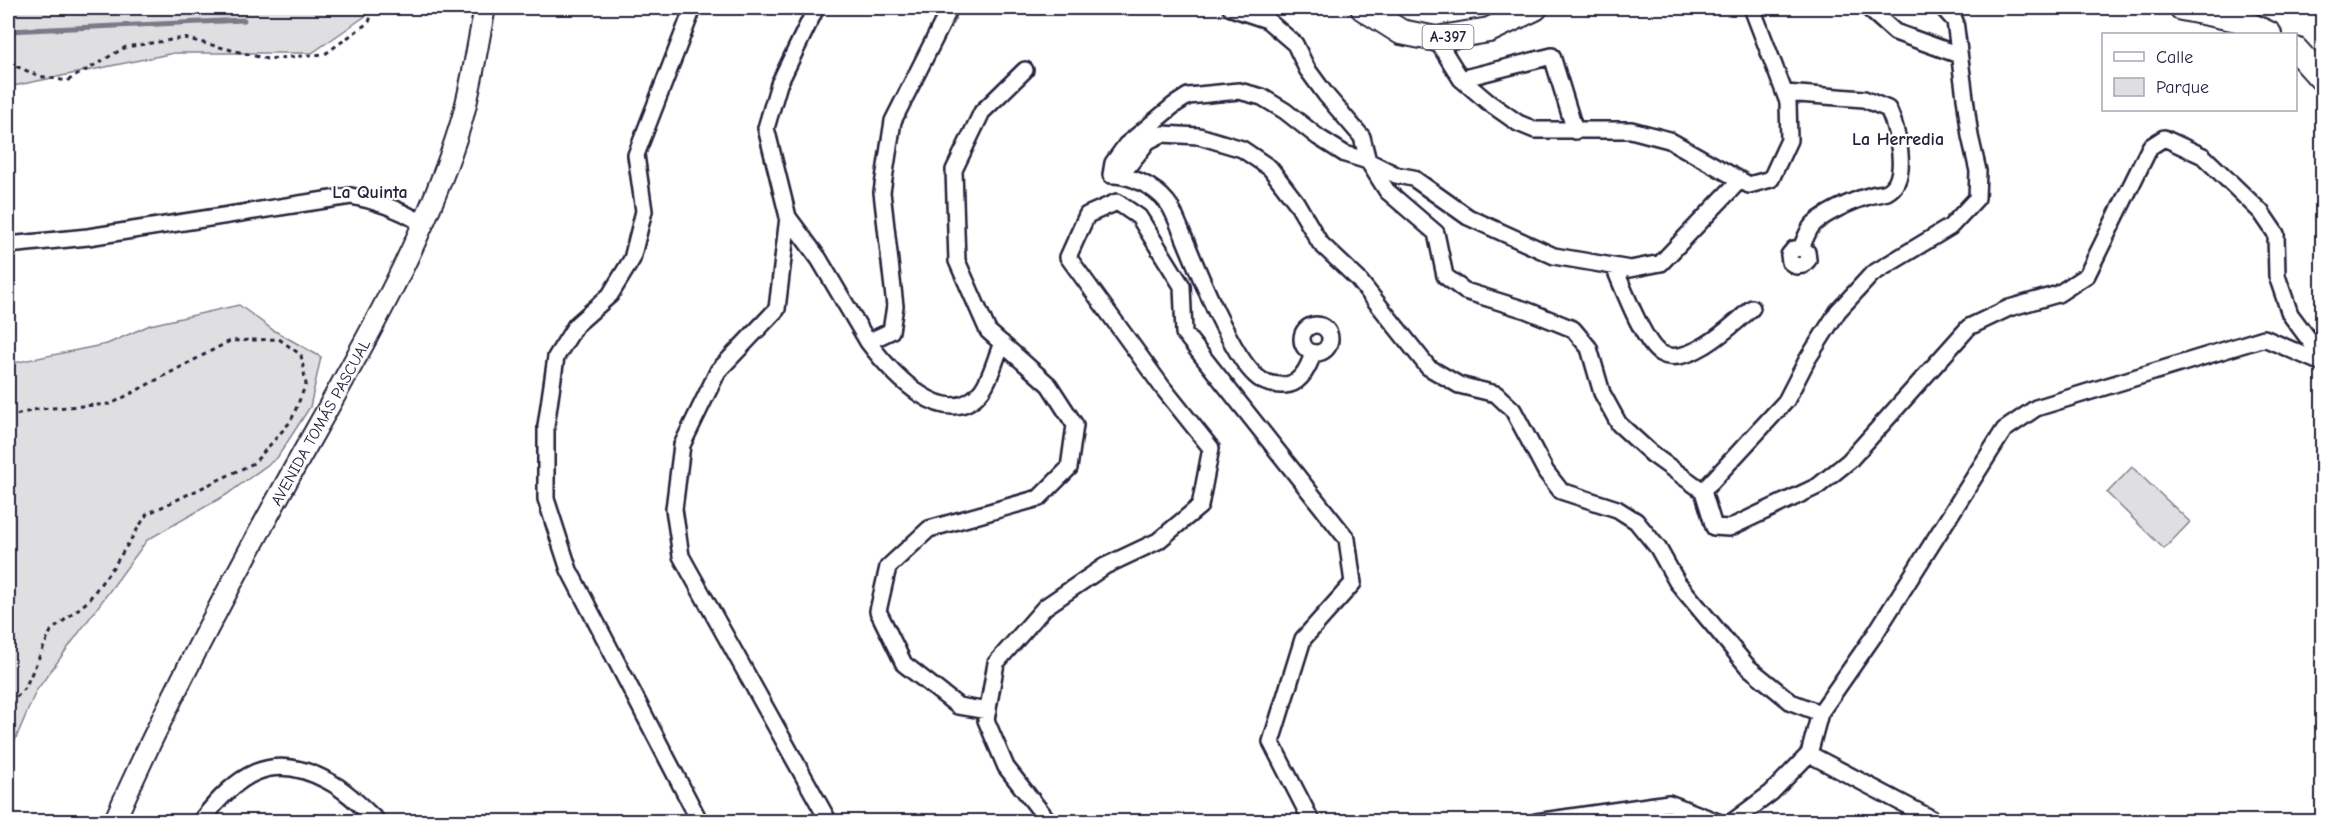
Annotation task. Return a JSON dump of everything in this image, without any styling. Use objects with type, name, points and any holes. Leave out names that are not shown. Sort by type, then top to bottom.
[{"type":"main road","name":"A-397","points":[[1363,8],[1401,32],[1436,39],[1489,30],[1535,8]]},
{"type":"main road","points":[[2182,8],[2237,19],[2267,33]]},
{"type":"main road","points":[[2297,52],[2322,79]]},
{"type":"street","name":"AVENIDA TOMÁS PASCUAL","points":[[114,822],[157,726],[234,577],[375,325],[422,223],[461,122],[485,8]]},
{"type":"street","points":[[693,8],[636,156],[644,211],[632,259],[610,295],[576,325],[556,357],[546,426],[546,499],[569,570],[700,822]]},
{"type":"street","points":[[816,8],[779,84],[766,128],[788,217],[777,309],[718,371],[682,445],[674,509],[681,556],[829,822]]},
{"type":"street","points":[[868,342],[891,331],[895,306],[882,192],[893,121],[950,8]]},
{"type":"street","points":[[1230,8],[1267,20],[1295,44],[1313,77],[1362,137],[1368,161],[1387,191],[1436,233],[1445,276],[1465,291],[1526,310],[1573,329],[1589,348],[1602,393],[1620,424],[1653,455],[1703,491],[1714,527],[1729,528],[1818,486],[1874,435],[1969,327],[2009,308],[2058,294],[2087,275],[2106,241],[2150,147],[2164,138],[2203,156],[2261,213],[2276,234],[2277,276],[2290,314],[2322,357]]},
{"type":"street","points":[[1436,39],[1461,79],[1518,123],[1535,130],[1631,130],[1669,140],[1749,185],[1772,179],[1789,140],[1788,102],[1752,8]]},
{"type":"street","points":[[1868,8],[1895,32],[1959,55]]},
{"type":"street","points":[[1703,491],[1786,400],[1807,360],[1838,311],[1872,274],[1950,227],[1977,198],[1978,171],[1970,136],[1955,21],[1943,8]]},
{"type":"street","points":[[1461,79],[1552,56],[1575,131]]},
{"type":"street","points":[[988,711],[958,706],[904,664],[878,611],[888,567],[929,529],[1039,498],[1069,468],[1075,425],[1049,385],[988,331],[957,261],[954,170],[982,112],[1025,70]]},
{"type":"street","points":[[1314,353],[1307,372],[1290,385],[1273,386],[1255,376],[1217,311],[1168,203],[1153,189],[1122,174],[1111,175],[1113,163],[1126,145],[1155,118],[1188,96],[1239,91],[1262,97],[1345,154],[1368,161],[1396,176],[1413,178],[1468,217],[1554,256],[1630,270],[1661,263],[1740,180]]},
{"type":"street","points":[[1785,93],[1864,99],[1888,109],[1896,125],[1901,157],[1897,181],[1888,192],[1867,196],[1834,211],[1812,226],[1801,248]]},
{"type":"street","points":[[1122,174],[1148,141],[1162,134],[1199,136],[1242,149],[1270,168],[1296,202],[1320,243],[1358,279],[1428,367],[1459,385],[1496,394],[1512,410],[1546,472],[1561,491],[1617,509],[1636,521],[1658,548],[1677,582],[1748,667],[1791,702],[1820,712]]},
{"type":"street","points":[[8,244],[88,237],[351,196],[400,210],[422,223]]},
{"type":"street","points":[[1048,822],[1006,767],[986,720],[996,663],[1045,607],[1105,566],[1158,541],[1200,506],[1211,448],[1163,388],[1068,256],[1087,215],[1117,202],[1139,217],[1182,286],[1184,333],[1347,539],[1353,583],[1303,639],[1271,742],[1311,822]]},
{"type":"street","points":[[788,217],[819,259],[868,342],[885,365],[927,398],[948,408],[964,405],[982,390],[1002,343]]},
{"type":"street","points":[[1614,267],[1640,324],[1659,353],[1674,358],[1697,351],[1752,308]]},
{"type":"street","points":[[1732,822],[1771,794],[1809,754],[1820,712],[1875,634],[2004,430],[2036,408],[2264,338],[2322,363]]},
{"type":"street","points":[[1809,754],[1938,822]]},
{"type":"street","points":[[200,822],[219,797],[240,778],[269,767],[302,769],[330,781],[378,822]]},
{"type":"street","points":[[1536,822],[1669,803],[1718,822]]},
{"type":"path","points":[[8,63],[39,76],[67,81],[126,46],[184,38],[267,59],[325,54],[369,22],[374,8]]},
{"type":"path","points":[[8,417],[38,409],[111,404],[230,342],[279,339],[301,356],[306,384],[291,421],[254,463],[147,514],[114,566],[87,602],[51,631],[25,688],[8,706]]},
{"type":"green space","points":[[8,8],[377,8],[312,53],[174,53],[8,87]]},
{"type":"green space","points":[[239,305],[273,330],[321,357],[310,407],[277,458],[226,495],[147,540],[36,691],[8,757],[8,364],[107,344],[150,325]]},
{"type":"green space","points":[[2132,467],[2190,522],[2164,549],[2107,493]]},
{"type":"waterway","points":[[8,31],[244,20]]},
{"type":"district","name":"La Herredia","points":[[1898,139]]},
{"type":"district","name":"La Quinta","points":[[370,192]]}]
